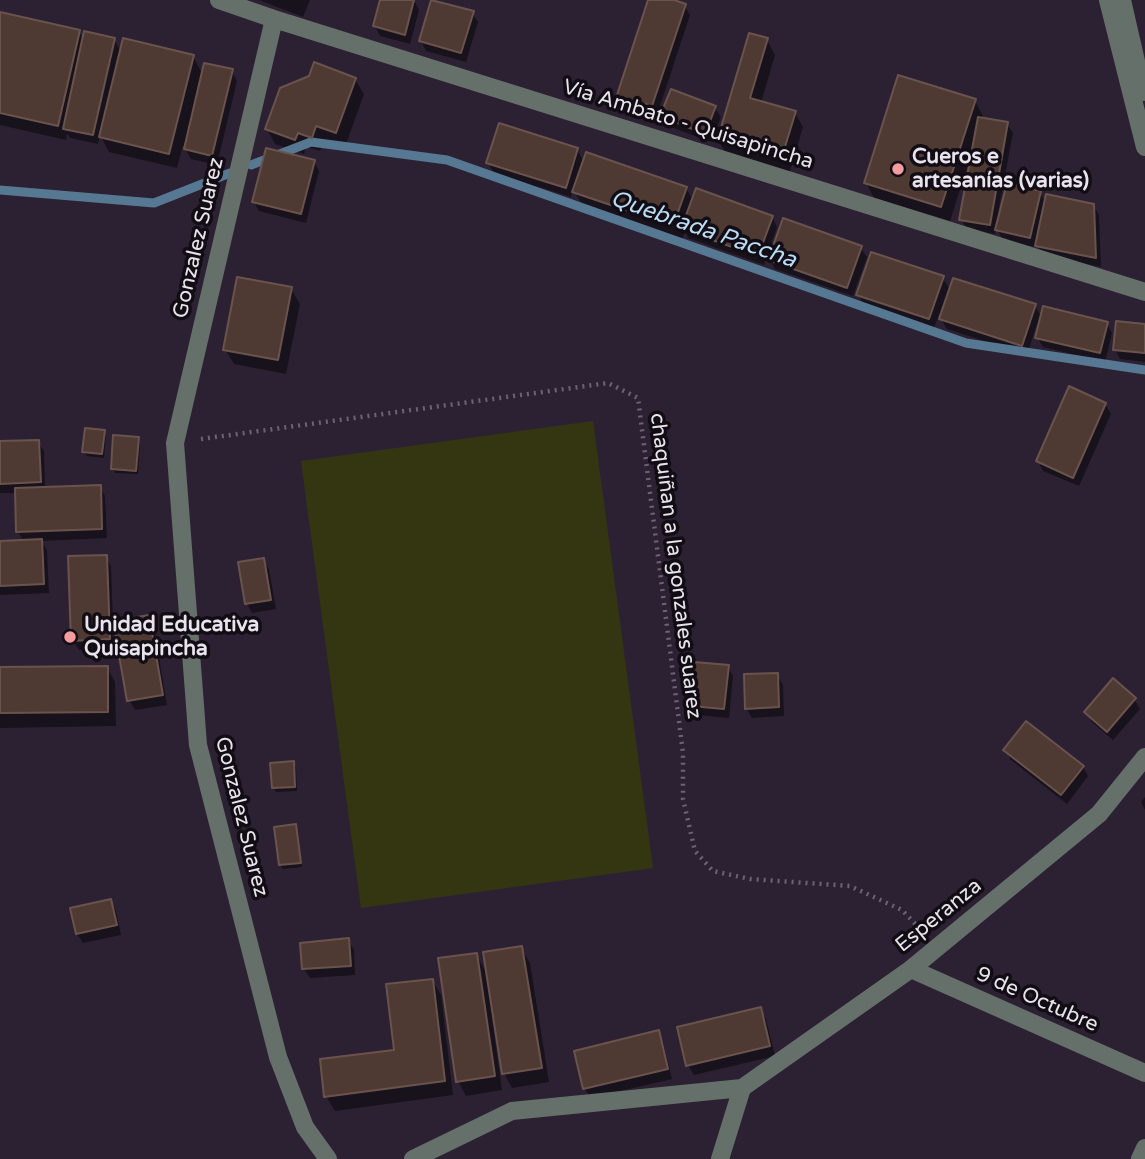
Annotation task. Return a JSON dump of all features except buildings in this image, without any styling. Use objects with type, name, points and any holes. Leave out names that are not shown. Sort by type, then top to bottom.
[{"type":"street","name":"Vía Ambato - Quisapincha","points":[[219,0],[1145,292]]},
{"type":"street","points":[[1108,0],[1145,148]]},
{"type":"street","points":[[1122,0],[1145,101]]},
{"type":"street","name":"Gonzalez Suarez","points":[[274,19],[174,443],[198,745],[278,1057],[305,1127],[328,1159]]},
{"type":"street","name":"Esperanza","points":[[413,1159],[512,1111],[743,1088],[911,969],[1099,814],[1145,757]]},
{"type":"street","name":"9 de Octubre","points":[[911,969],[1145,1073]]},
{"type":"street","points":[[720,1159],[743,1088]]},
{"type":"street","points":[[1140,1159],[1145,1148]]},
{"type":"path","name":"chaquiñan a la gonzales suarez","points":[[174,443],[608,383],[638,398],[683,753],[683,799],[695,851],[713,872],[750,879],[850,886],[902,910],[936,947]]},
{"type":"green space","points":[[593,421],[653,868],[361,908],[301,461]]},
{"type":"waterway","name":"Quebrada Paccha","points":[[251,165],[311,142],[447,160],[966,343],[1145,370]]},
{"type":"waterway","name":"Quebrada Paccha","points":[[0,190],[154,203],[230,173]]},
{"type":"place","name":"Cueros e artesanías (varias)","points":[[898,169]]},
{"type":"place","name":"Unidad Educativa Quisapincha","points":[[70,637]]}]
